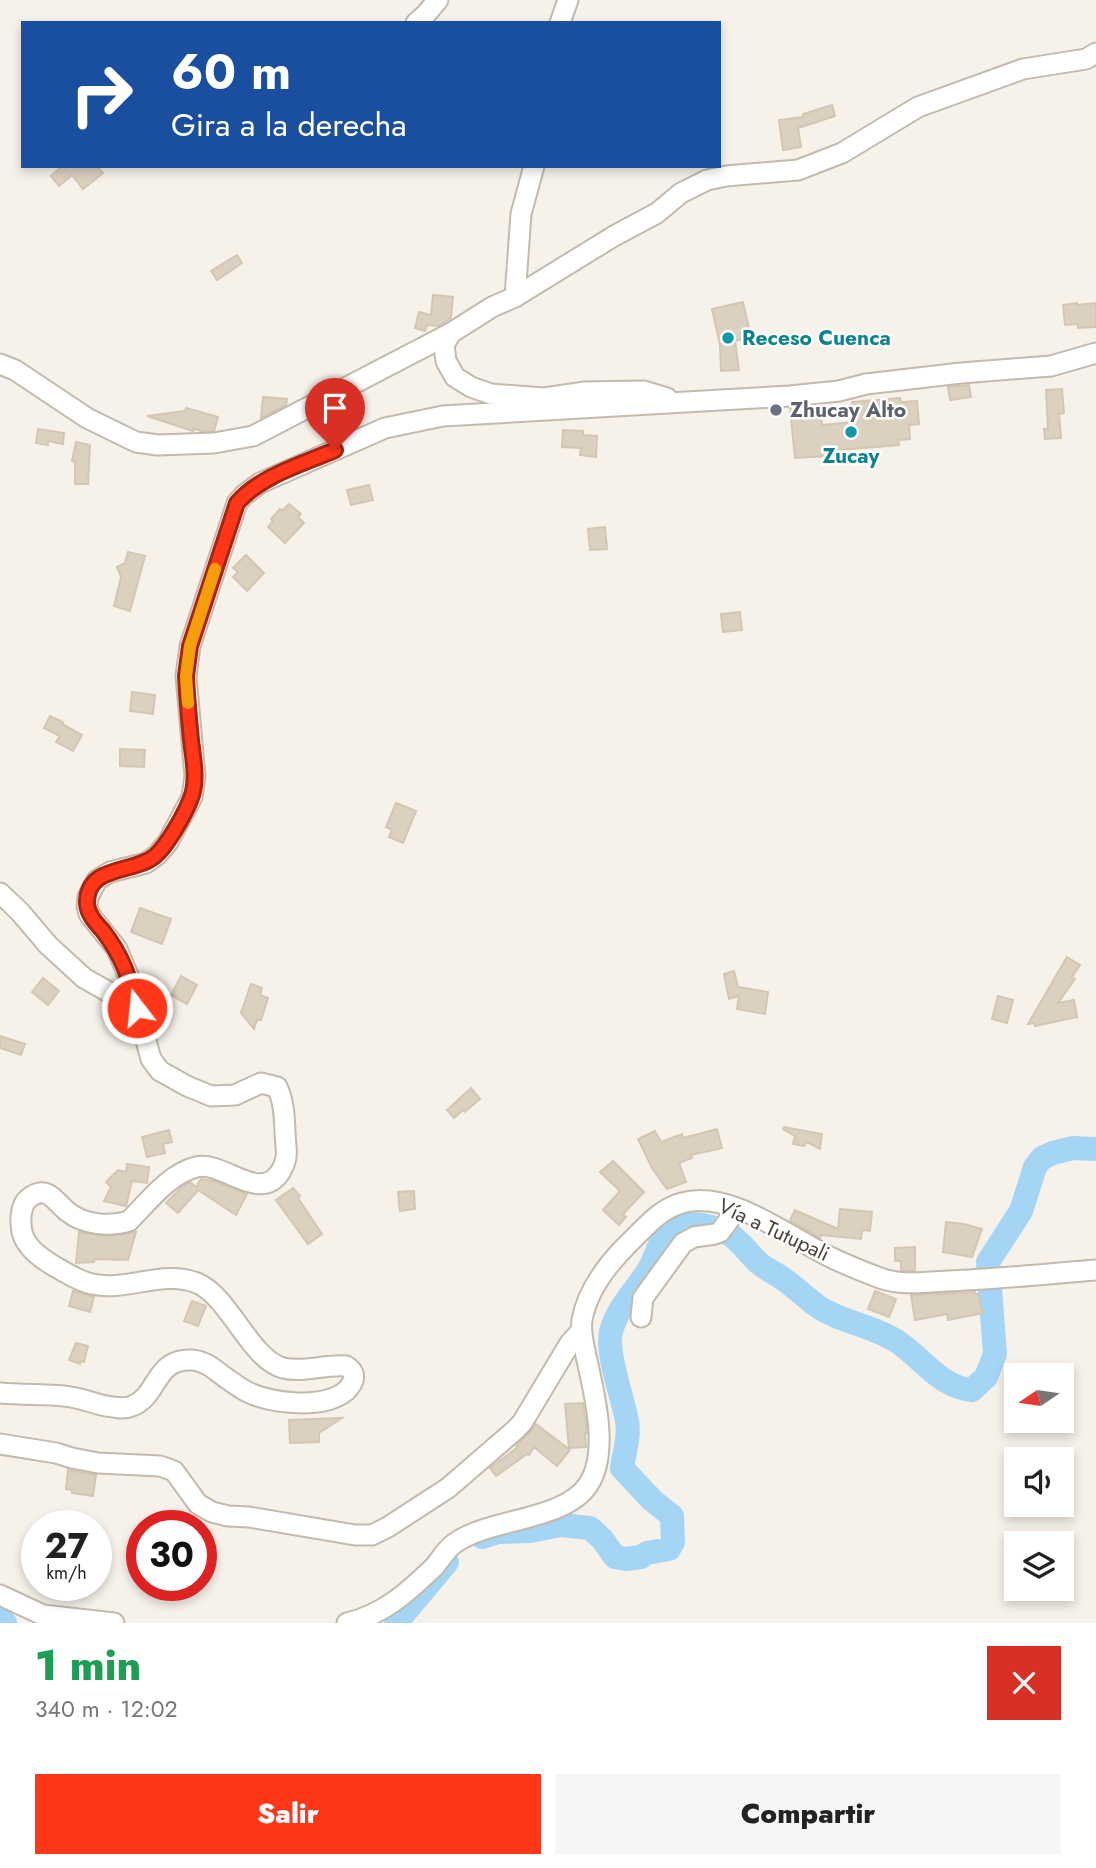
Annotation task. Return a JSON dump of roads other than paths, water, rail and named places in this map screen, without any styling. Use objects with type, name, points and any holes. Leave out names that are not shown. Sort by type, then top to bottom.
[{"type":"street","points":[[418,21],[438,0]]},
{"type":"street","points":[[561,21],[568,0]]},
{"type":"street","points":[[0,364],[15,370],[87,418],[136,442],[158,445],[214,443],[253,436],[514,297],[657,213],[681,192],[707,180],[798,170],[842,153],[918,107],[1023,69],[1086,58],[1096,53]]},
{"type":"street","points":[[514,297],[521,214],[533,168]]},
{"type":"street","points":[[450,333],[444,345],[446,360],[455,377],[471,387],[491,394],[544,398],[585,392],[644,391],[681,403]]},
{"type":"street","points":[[0,1393],[67,1396],[123,1409],[142,1401],[170,1364],[189,1360],[202,1362],[251,1394],[295,1403],[333,1398],[348,1390],[353,1383],[351,1369],[346,1366],[295,1369],[282,1368],[270,1361],[213,1294],[194,1281],[183,1278],[161,1279],[107,1286],[78,1280],[47,1262],[29,1245],[23,1235],[21,1221],[23,1205],[27,1199],[40,1192],[46,1193],[70,1214],[79,1218],[101,1224],[120,1224],[129,1221],[174,1179],[192,1168],[211,1167],[223,1170],[235,1178],[262,1184],[279,1175],[287,1158],[282,1097],[278,1087],[261,1083],[235,1095],[211,1096],[160,1071],[151,1059],[129,978],[117,949],[89,914],[88,897],[96,880],[110,872],[146,863],[157,855],[168,842],[192,797],[195,776],[186,676],[190,646],[237,503],[244,495],[260,483],[385,428],[443,416],[790,396],[961,373],[1051,366],[1096,353]]},
{"type":"street","points":[[0,893],[48,945],[84,978],[137,1008]]},
{"type":"street","name":"Vía a Tutupali","points":[[347,1623],[387,1608],[436,1564],[452,1544],[475,1531],[533,1517],[569,1501],[587,1487],[597,1471],[600,1448],[595,1397],[581,1331],[583,1314],[593,1289],[615,1258],[654,1218],[666,1210],[681,1203],[705,1199],[725,1204],[736,1212],[772,1225],[831,1258],[883,1279],[902,1283],[998,1279],[1096,1270]]},
{"type":"street","points":[[641,1317],[643,1298],[682,1243],[694,1237],[720,1232],[736,1212]]},
{"type":"street","points":[[0,1444],[98,1463],[160,1466],[174,1471],[198,1504],[212,1512],[355,1535],[372,1535],[448,1488],[514,1431],[522,1423],[570,1343],[581,1331]]},
{"type":"street","points":[[0,1595],[44,1615],[114,1623]]},
{"type":"waterway","points":[[482,1537],[498,1532],[530,1531],[561,1525],[590,1528],[615,1557],[641,1557],[647,1553],[669,1549],[673,1542],[672,1516],[652,1500],[622,1468],[628,1427],[610,1341],[618,1315],[649,1269],[663,1239],[672,1230],[697,1224],[724,1231],[737,1240],[760,1264],[820,1308],[889,1337],[950,1384],[972,1390],[986,1377],[995,1354],[988,1262],[1021,1211],[1035,1167],[1042,1158],[1053,1153],[1073,1148],[1096,1149]]},
{"type":"waterway","points":[[396,1623],[447,1562]]},
{"type":"waterway","points":[[0,1620],[5,1623]]},
{"type":"place","name":"Receso Cuenca","points":[[728,338]]},
{"type":"place","name":"Zhucay Alto","points":[[776,410]]},
{"type":"place","name":"Zucay","points":[[851,432]]}]
